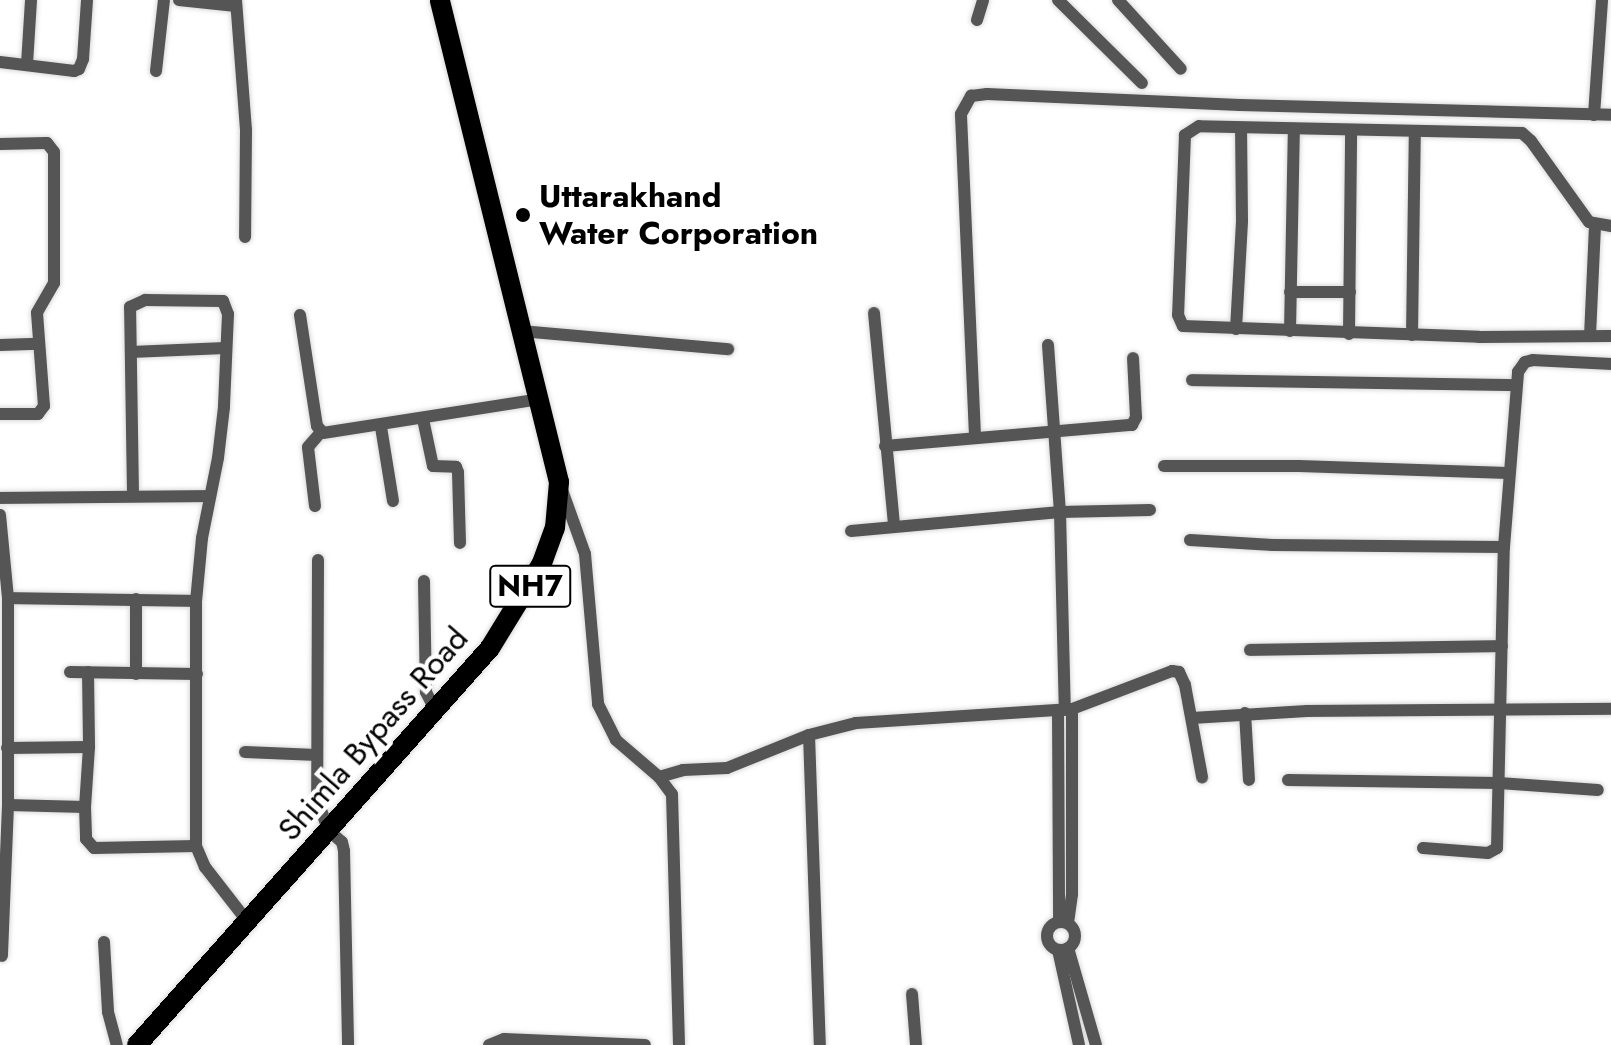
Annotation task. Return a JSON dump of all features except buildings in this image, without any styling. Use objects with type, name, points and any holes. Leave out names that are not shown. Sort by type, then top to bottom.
[{"type":"highway","name":"Shimla Bypass Road","points":[[137,1045],[490,648],[542,563],[555,528],[559,482],[440,0]]},
{"type":"street","points":[[27,64],[31,0]]},
{"type":"street","points":[[0,62],[74,71],[79,69],[83,59],[87,0]]},
{"type":"street","points":[[156,71],[164,0]]},
{"type":"street","points":[[179,0],[236,3],[246,130],[245,237]]},
{"type":"street","points":[[977,20],[983,0]]},
{"type":"street","points":[[1058,0],[1142,83]]},
{"type":"street","points":[[1118,0],[1181,69]]},
{"type":"street","points":[[1594,115],[1602,0]]},
{"type":"street","points":[[975,436],[961,114],[971,96],[987,94],[1611,115]]},
{"type":"street","points":[[1611,226],[1595,226],[1584,216],[1526,135],[1199,126],[1185,135],[1178,315],[1183,326],[1349,334],[1611,336]]},
{"type":"street","points":[[1236,329],[1242,220],[1241,128]]},
{"type":"street","points":[[1290,331],[1294,130]]},
{"type":"street","points":[[1349,334],[1351,131]]},
{"type":"street","points":[[1412,335],[1415,131]]},
{"type":"street","points":[[0,144],[47,143],[54,152],[54,283],[37,313],[43,410],[38,414],[0,414]]},
{"type":"street","points":[[1590,336],[1595,226]]},
{"type":"street","points":[[1290,292],[1350,292]]},
{"type":"street","points":[[133,494],[130,307],[145,300],[223,301],[228,314],[222,429],[196,601],[196,846],[205,867],[247,921]]},
{"type":"street","points":[[874,313],[894,525]]},
{"type":"street","points":[[300,315],[320,433]]},
{"type":"street","points":[[521,331],[728,349]]},
{"type":"street","points":[[0,345],[38,344]]},
{"type":"street","points":[[1048,345],[1060,512],[1065,710],[1064,922],[1076,934],[1063,949]]},
{"type":"street","points":[[131,352],[225,348]]},
{"type":"street","points":[[885,446],[1054,429],[1132,425],[1136,417],[1133,358]]},
{"type":"street","points":[[1423,848],[1494,852],[1497,843],[1504,547],[1508,473],[1520,366],[1533,360],[1611,364]]},
{"type":"street","points":[[1192,380],[1516,385]]},
{"type":"street","points":[[315,506],[308,444],[320,433],[381,427],[539,399]]},
{"type":"street","points":[[423,419],[433,466],[456,467],[458,472],[460,543]]},
{"type":"street","points":[[381,427],[393,501]]},
{"type":"street","points":[[1164,466],[1299,466],[1508,473]]},
{"type":"street","points":[[559,482],[585,554],[598,704],[616,740],[659,777],[672,794],[679,1045]]},
{"type":"street","points":[[0,498],[133,494],[210,496]]},
{"type":"street","points":[[851,531],[1060,512],[1150,510]]},
{"type":"street","points":[[0,515],[8,598],[8,805],[2,956]]},
{"type":"street","points":[[1190,540],[1504,547]]},
{"type":"street","points":[[318,560],[317,807],[328,830],[342,842],[344,851],[348,1045]]},
{"type":"street","points":[[424,581],[426,692],[436,712]]},
{"type":"street","points":[[8,598],[196,601]]},
{"type":"street","points":[[136,599],[136,674]]},
{"type":"street","points":[[1250,650],[1502,646]]},
{"type":"street","points":[[70,672],[197,674]]},
{"type":"street","points":[[88,672],[86,839],[94,848],[196,846]]},
{"type":"street","points":[[659,777],[683,770],[727,768],[809,735],[856,723],[1065,710],[1179,672],[1192,718],[1202,777]]},
{"type":"street","points":[[1192,718],[1245,713],[1611,709]]},
{"type":"street","points":[[1245,713],[1249,780]]},
{"type":"street","points":[[809,735],[820,1045]]},
{"type":"street","points":[[7,748],[89,747]]},
{"type":"street","points":[[245,752],[317,755]]},
{"type":"street","points":[[1288,780],[1499,783],[1598,790]]},
{"type":"street","points":[[8,805],[85,807]]},
{"type":"street","points":[[1064,922],[1051,926],[1047,935],[1050,944],[1063,949],[1096,1045]]},
{"type":"street","points":[[104,942],[108,1012],[117,1045]]},
{"type":"street","points":[[1063,949],[1079,1045]]},
{"type":"street","points":[[912,994],[916,1045]]},
{"type":"street","points":[[489,1045],[504,1039],[645,1045]]},
{"type":"place","name":"Uttarakhand Water Corporation","points":[[523,215]]}]
